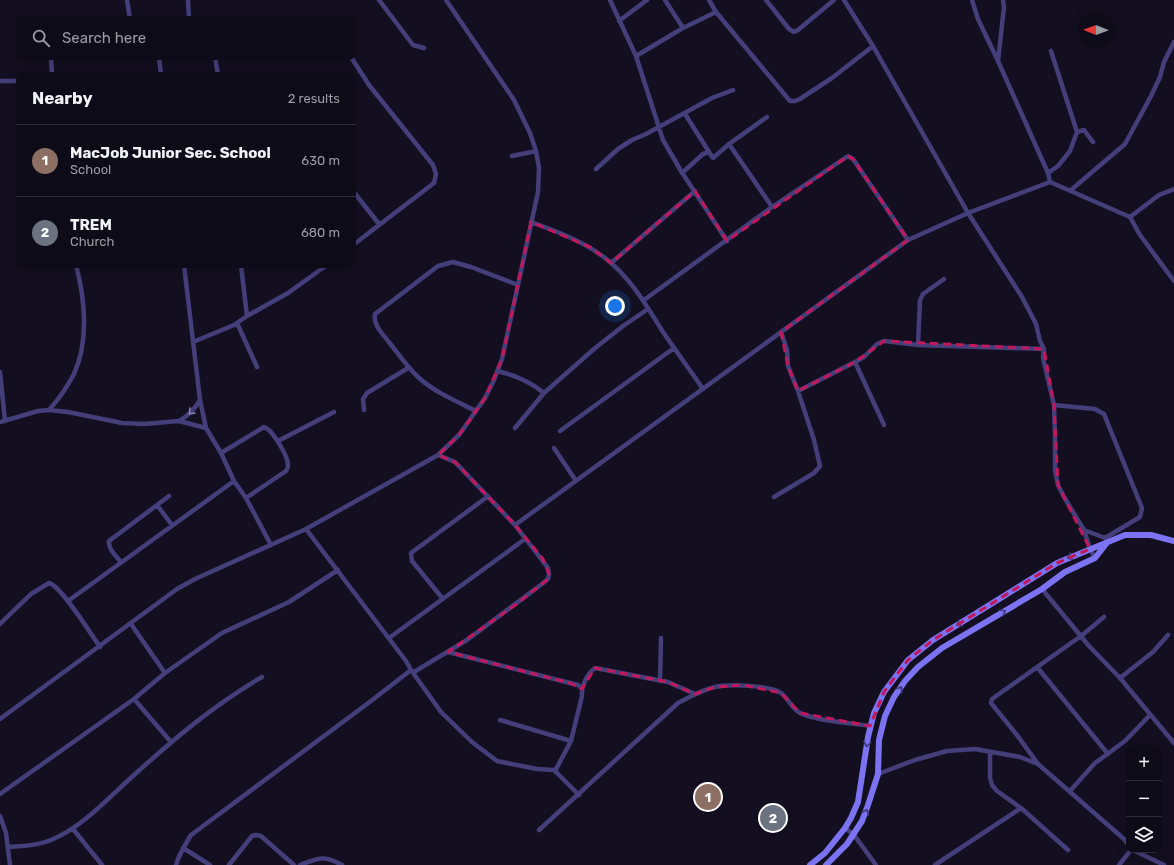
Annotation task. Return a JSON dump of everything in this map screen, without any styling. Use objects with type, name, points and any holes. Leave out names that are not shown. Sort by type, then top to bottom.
[{"type":"main road","points":[[810,865],[825,853],[851,818],[858,802],[870,726],[884,692],[908,660],[932,640],[1057,563],[1125,535],[1151,535],[1174,541]]},
{"type":"main road","points":[[826,865],[847,844],[862,821],[878,774],[879,740],[883,722],[894,697],[905,681],[918,667],[942,648],[1042,588],[1065,572],[1095,558],[1107,543]]},
{"type":"street","points":[[127,0],[130,16]]},
{"type":"street","points":[[188,0],[188,16]]},
{"type":"street","points":[[378,0],[413,45],[424,48]]},
{"type":"street","points":[[0,719],[177,589],[306,529],[438,455],[459,435],[485,398],[502,359],[538,192],[539,168],[536,150],[530,133],[514,100],[446,0]]},
{"type":"street","points":[[610,0],[636,56],[664,140],[682,173],[727,240]]},
{"type":"street","points":[[619,21],[647,0]]},
{"type":"street","points":[[665,0],[683,28]]},
{"type":"street","points":[[709,0],[716,12],[790,101],[800,99],[832,78],[873,46]]},
{"type":"street","points":[[766,0],[789,29],[794,32],[834,0]]},
{"type":"street","points":[[844,0],[873,46],[968,213],[1022,296],[1036,324],[1040,341],[1044,349],[1043,358],[1054,405],[1055,471],[1058,485],[1084,530],[1090,549],[1095,558]]},
{"type":"street","points":[[972,0],[978,19],[1048,173],[1050,182]]},
{"type":"street","points":[[998,61],[1004,8],[1002,0]]},
{"type":"street","points":[[636,56],[683,28],[716,12]]},
{"type":"street","points":[[1071,190],[1125,144],[1151,96],[1160,77],[1164,62],[1174,42]]},
{"type":"street","points":[[1048,173],[1058,166],[1070,151],[1077,132],[1051,50]]},
{"type":"street","points":[[51,60],[52,72]]},
{"type":"street","points":[[159,60],[161,72]]},
{"type":"street","points":[[216,60],[218,72]]},
{"type":"street","points":[[353,60],[369,85],[434,166],[436,174],[434,183],[356,243]]},
{"type":"street","points":[[0,82],[16,81]]},
{"type":"street","points":[[596,168],[618,149],[632,140],[685,114],[712,98],[733,90]]},
{"type":"street","points":[[685,114],[713,158],[729,144],[767,117]]},
{"type":"street","points":[[1077,132],[1084,130],[1093,142]]},
{"type":"street","points":[[729,144],[772,207]]},
{"type":"street","points":[[512,156],[536,150]]},
{"type":"street","points":[[682,173],[703,154],[709,152]]},
{"type":"street","points":[[644,300],[772,207],[848,156],[853,159],[908,240]]},
{"type":"street","points":[[515,525],[908,240],[968,213],[1050,182],[1130,217],[1140,235],[1174,281]]},
{"type":"street","points":[[1130,217],[1159,195],[1174,189]]},
{"type":"street","points":[[611,262],[695,191]]},
{"type":"street","points":[[356,194],[379,224]]},
{"type":"street","points":[[531,222],[590,247],[611,262],[644,300],[648,309],[703,389]]},
{"type":"street","points":[[476,411],[432,388],[408,368],[381,332],[375,322],[375,314],[438,266],[453,262],[471,267],[518,285]]},
{"type":"street","points":[[50,410],[74,373],[81,353],[84,310],[81,285],[77,268]]},
{"type":"street","points":[[184,268],[200,400],[206,428],[221,453],[234,481],[246,498],[271,545]]},
{"type":"street","points":[[240,268],[247,316]]},
{"type":"street","points":[[193,342],[237,323],[288,293],[323,268]]},
{"type":"street","points":[[918,345],[920,300],[923,294],[944,280]]},
{"type":"street","points":[[515,428],[544,393],[594,349],[623,326],[648,309]]},
{"type":"street","points":[[237,323],[258,367]]},
{"type":"street","points":[[774,497],[814,472],[820,466],[814,440],[788,366],[787,350],[781,332]]},
{"type":"street","points":[[798,391],[855,362],[877,344],[884,341],[918,345],[1044,349]]},
{"type":"street","points":[[560,431],[674,348]]},
{"type":"street","points":[[855,362],[884,425]]},
{"type":"street","points":[[364,410],[363,399],[367,393],[408,368]]},
{"type":"street","points":[[497,371],[512,374],[526,380],[544,393]]},
{"type":"street","points":[[0,372],[2,421],[38,411],[50,410],[68,412],[122,423],[179,422],[206,428]]},
{"type":"street","points":[[179,422],[195,410],[200,400]]},
{"type":"street","points":[[1054,405],[1095,409],[1104,414],[1142,508],[1140,517],[1105,538],[1084,530]]},
{"type":"street","points":[[278,441],[334,412]]},
{"type":"street","points":[[221,453],[264,427],[267,428],[278,441],[289,467],[286,471],[246,498]]},
{"type":"street","points":[[554,448],[576,481]]},
{"type":"street","points":[[176,865],[183,848],[191,835],[412,671],[448,652],[548,579],[550,574],[548,568],[515,525],[455,462],[438,455]]},
{"type":"street","points":[[68,601],[234,481]]},
{"type":"street","points":[[121,562],[110,548],[108,544],[109,541],[169,496]]},
{"type":"street","points":[[443,599],[412,561],[411,553],[487,497]]},
{"type":"street","points":[[157,505],[172,525]]},
{"type":"street","points":[[306,529],[406,661],[441,712],[472,742],[497,761],[555,771],[578,795]]},
{"type":"street","points":[[389,638],[525,539]]},
{"type":"street","points":[[0,794],[134,699],[165,673],[222,634],[288,602],[338,570]]},
{"type":"street","points":[[0,624],[32,594],[49,583],[53,584],[68,601],[100,647]]},
{"type":"street","points":[[1042,588],[1081,636],[1120,678],[1174,743]]},
{"type":"street","points":[[1104,617],[1081,636],[991,701],[1038,764],[1126,842]]},
{"type":"street","points":[[131,624],[165,673]]},
{"type":"street","points":[[1120,678],[1153,652],[1168,635]]},
{"type":"street","points":[[660,681],[662,638]]},
{"type":"street","points":[[448,652],[578,685],[582,689]]},
{"type":"street","points":[[1037,667],[1108,754]]},
{"type":"street","points":[[555,771],[570,741],[582,696],[582,689],[591,671],[595,668],[668,682],[694,694]]},
{"type":"street","points":[[9,847],[34,845],[49,841],[73,829],[192,725],[246,686],[262,677]]},
{"type":"street","points":[[539,830],[678,703],[694,694],[715,687],[743,685],[766,688],[781,693],[800,713],[818,718],[870,726]]},
{"type":"street","points":[[134,699],[171,742]]},
{"type":"street","points":[[1070,791],[1095,763],[1125,741],[1150,715]]},
{"type":"street","points":[[500,720],[570,741]]},
{"type":"street","points":[[878,774],[915,760],[947,751],[975,749],[1020,757],[1038,764]]},
{"type":"street","points":[[990,752],[990,778],[992,785],[997,791],[1021,808],[1068,850]]},
{"type":"street","points":[[935,865],[1021,808]]},
{"type":"street","points":[[0,816],[9,847],[10,865]]},
{"type":"street","points":[[845,828],[854,835],[876,865]]},
{"type":"street","points":[[73,829],[102,865]]},
{"type":"street","points":[[229,865],[252,836],[256,835],[261,836],[294,865]]},
{"type":"street","points":[[183,848],[210,865]]},
{"type":"street","points":[[1119,865],[1129,853]]},
{"type":"street","points":[[1138,853],[1164,865]]},
{"type":"street","points":[[300,865],[316,859],[326,858],[342,865]]},
{"type":"highlighted area","points":[[848,156],[853,159],[908,240],[781,332],[788,366],[798,391],[855,362],[884,341],[1044,349],[1054,405],[1058,485],[1090,549],[1057,563],[933,640],[908,660],[884,692],[870,726],[800,713],[781,693],[743,685],[715,687],[695,694],[668,682],[595,668],[582,689],[570,683],[448,652],[518,603],[548,579],[549,574],[543,559],[515,525],[455,462],[438,455],[459,435],[485,398],[502,359],[531,222],[590,247],[611,263],[695,191],[727,241]]},
{"type":"place","name":"MacJob Junior Sec. School","points":[[708,797]]},
{"type":"place","name":"TREM","points":[[773,818]]}]
